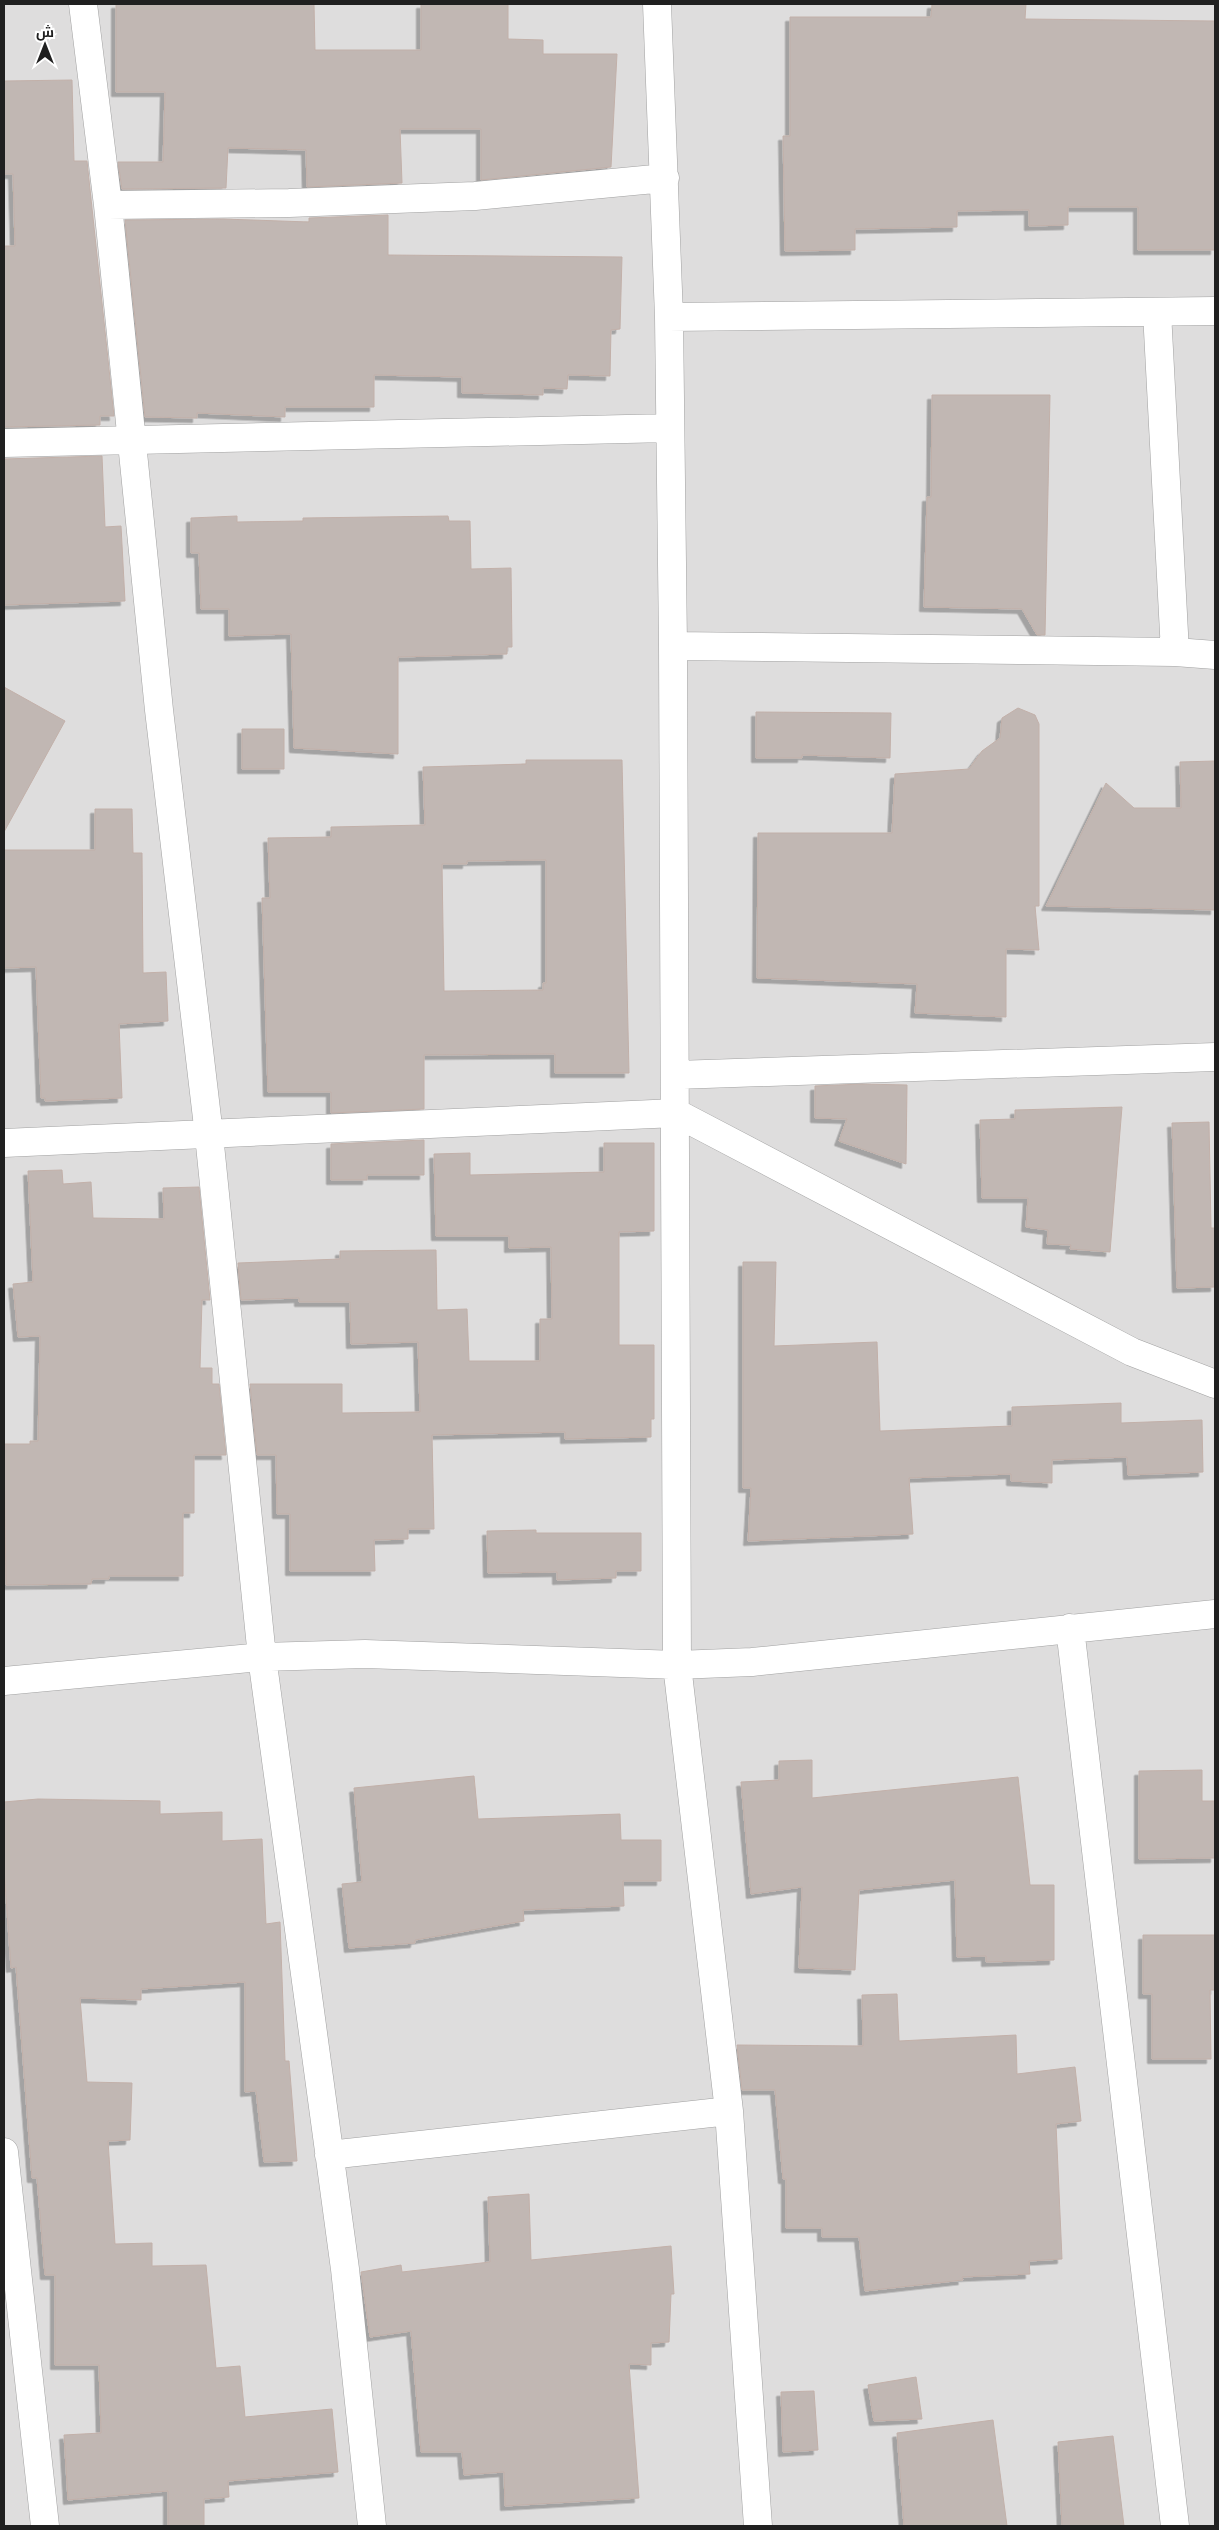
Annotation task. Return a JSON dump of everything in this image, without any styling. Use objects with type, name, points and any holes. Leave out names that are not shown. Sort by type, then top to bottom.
[{"type":"street","points":[[83,4],[108,205],[159,710],[209,1135],[262,1657],[345,2268],[372,2526]]},
{"type":"street","points":[[657,4],[669,317],[673,646],[677,1665],[729,2112],[758,2526]]},
{"type":"street","points":[[108,205],[289,203],[475,196],[665,178]]},
{"type":"street","points":[[669,317],[1215,311]]},
{"type":"street","points":[[1156,312],[1175,652]]},
{"type":"street","points":[[4,442],[669,428]]},
{"type":"street","points":[[673,646],[1175,652],[1215,655]]},
{"type":"street","points":[[676,1075],[1215,1057]]},
{"type":"street","points":[[4,1144],[676,1113],[1132,1352],[1215,1384]]},
{"type":"street","points":[[4,1681],[262,1657],[365,1654],[677,1665],[752,1662],[1215,1614]]},
{"type":"street","points":[[1070,1628],[1175,2526]]},
{"type":"street","points":[[329,2155],[729,2112]]},
{"type":"street","points":[[4,2152],[12,2313],[45,2526]]},
{"type":"shaded area","points":[[4,4],[1215,4],[1215,2526],[4,2526]]},
{"type":"building","points":[[116,4],[314,4],[315,50],[421,50],[421,4],[508,4],[508,39],[543,40],[543,54],[617,54],[611,167],[481,180],[481,129],[400,129],[402,183],[307,187],[306,150],[228,148],[226,188],[122,189],[118,162],[163,162],[165,92],[116,92]]},
{"type":"building","points":[[932,4],[1026,4],[1025,19],[1215,21],[1215,250],[1138,250],[1138,207],[1068,207],[1068,225],[1029,226],[1029,210],[957,211],[957,227],[855,229],[855,250],[785,251],[783,136],[790,136],[790,17],[931,17]]},
{"type":"building","points":[[72,80],[74,161],[87,161],[114,416],[100,416],[100,425],[4,427],[4,246],[15,246],[13,174],[4,174],[4,81]]},
{"type":"building","points":[[388,215],[388,255],[622,257],[620,329],[611,330],[610,376],[568,375],[567,389],[543,388],[543,395],[462,393],[462,377],[374,375],[374,407],[285,407],[285,417],[197,413],[197,418],[145,417],[125,220],[223,219],[309,222],[309,218]]},
{"type":"building","points":[[932,395],[1050,395],[1045,635],[1037,635],[1022,609],[924,607],[927,497],[931,497]]},
{"type":"building","points":[[102,456],[105,527],[121,526],[125,601],[4,605],[4,459]]},
{"type":"building","points":[[237,516],[237,522],[303,521],[303,518],[448,516],[449,521],[470,521],[471,569],[511,568],[512,647],[507,647],[507,654],[398,657],[398,754],[294,748],[291,634],[229,636],[229,609],[201,609],[199,553],[191,553],[191,518]]},
{"type":"building","points":[[4,687],[65,721],[4,832]]},
{"type":"building","points":[[1018,708],[1035,715],[1039,724],[1039,906],[1035,906],[1039,950],[1006,949],[1006,1017],[915,1013],[917,984],[757,978],[758,833],[892,833],[895,774],[969,769],[982,751],[1000,738],[1002,718]]},
{"type":"building","points":[[756,712],[891,713],[890,758],[802,755],[802,758],[756,758]]},
{"type":"building","points":[[242,729],[284,729],[284,769],[242,769]]},
{"type":"building","points":[[526,760],[622,760],[629,1073],[555,1073],[555,1054],[424,1055],[424,1109],[331,1113],[331,1092],[268,1092],[262,898],[270,898],[268,838],[331,837],[331,827],[425,825],[423,767],[526,764]],"holes":[[[546,860],[546,983],[543,983],[543,990],[444,991],[442,864],[467,864],[467,861]]]},
{"type":"building","points":[[1215,761],[1215,910],[1046,906],[1106,783],[1134,808],[1181,808],[1180,762]]},
{"type":"building","points":[[95,809],[132,809],[133,853],[142,853],[143,973],[166,972],[168,1021],[119,1024],[122,1098],[45,1101],[45,1098],[41,1098],[36,967],[4,968],[4,850],[95,850]]},
{"type":"building","points":[[907,1085],[906,1164],[839,1141],[847,1119],[815,1118],[815,1086]]},
{"type":"building","points":[[1122,1107],[1110,1252],[1070,1249],[1071,1245],[1047,1244],[1048,1230],[1026,1227],[1028,1198],[982,1198],[980,1120],[1015,1119],[1015,1110]]},
{"type":"building","points":[[1209,1122],[1211,1228],[1215,1228],[1215,1287],[1177,1288],[1172,1123]]},
{"type":"building","points":[[424,1140],[424,1175],[367,1175],[367,1180],[331,1180],[331,1144]]},
{"type":"building","points":[[604,1143],[654,1143],[654,1231],[619,1232],[619,1345],[654,1345],[654,1419],[651,1419],[651,1437],[565,1439],[565,1432],[432,1435],[434,1529],[408,1529],[408,1539],[374,1540],[375,1571],[290,1571],[290,1514],[277,1514],[276,1455],[257,1455],[250,1384],[342,1384],[342,1413],[420,1412],[418,1342],[351,1344],[350,1302],[299,1302],[299,1298],[241,1300],[238,1263],[340,1259],[340,1251],[436,1250],[437,1310],[467,1309],[469,1361],[540,1361],[540,1319],[552,1319],[551,1247],[509,1248],[509,1236],[436,1236],[434,1154],[470,1153],[470,1175],[604,1172]]},
{"type":"building","points":[[62,1170],[63,1184],[91,1182],[93,1218],[164,1219],[163,1188],[199,1187],[210,1300],[202,1300],[200,1368],[212,1368],[212,1384],[219,1384],[226,1455],[194,1455],[194,1513],[183,1513],[183,1576],[109,1576],[109,1579],[92,1579],[91,1584],[6,1585],[4,1444],[30,1444],[30,1441],[38,1441],[40,1336],[18,1337],[13,1284],[33,1282],[28,1171]]},
{"type":"building","points":[[743,1262],[776,1262],[774,1346],[877,1342],[880,1431],[1012,1426],[1012,1407],[1121,1403],[1121,1423],[1202,1420],[1203,1472],[1128,1475],[1127,1457],[1052,1460],[1052,1483],[1011,1481],[1011,1474],[909,1478],[913,1534],[748,1541],[751,1488],[743,1488]]},
{"type":"building","points":[[536,1530],[536,1533],[641,1533],[641,1571],[616,1571],[616,1578],[557,1580],[557,1572],[488,1573],[487,1531]]},
{"type":"building","points":[[812,1760],[812,1798],[1018,1777],[1030,1885],[1054,1885],[1054,1960],[986,1962],[986,1956],[957,1957],[955,1880],[859,1890],[855,1970],[799,1968],[802,1887],[751,1894],[741,1782],[779,1780],[779,1761]]},
{"type":"building","points":[[1202,1770],[1202,1801],[1215,1801],[1215,1858],[1139,1859],[1139,1771]]},
{"type":"building","points":[[474,1776],[478,1819],[620,1814],[621,1840],[661,1840],[661,1881],[623,1881],[624,1906],[523,1910],[524,1921],[415,1940],[415,1943],[349,1948],[342,1884],[362,1882],[354,1788]]},
{"type":"building","points":[[38,1799],[160,1801],[160,1814],[222,1812],[222,1841],[262,1839],[266,1924],[280,1922],[285,2061],[289,2061],[297,2161],[264,2162],[256,2091],[245,2092],[245,1982],[141,1989],[141,2000],[80,1998],[87,2082],[132,2083],[130,2140],[108,2141],[115,2244],[152,2243],[152,2266],[206,2265],[216,2368],[240,2366],[245,2417],[332,2409],[338,2472],[228,2481],[229,2497],[204,2499],[204,2526],[168,2526],[168,2491],[68,2500],[64,2435],[101,2433],[99,2365],[55,2365],[55,2275],[45,2275],[37,2178],[32,2178],[16,1967],[11,1968],[4,1869],[4,1802]]},
{"type":"building","points":[[1143,1935],[1215,1935],[1215,1990],[1210,1990],[1211,2059],[1152,2059],[1152,1994],[1143,1994]]},
{"type":"building","points":[[897,1994],[899,2041],[1016,2035],[1017,2074],[1075,2067],[1081,2121],[1056,2124],[1062,2259],[1029,2261],[1030,2274],[962,2277],[963,2280],[865,2291],[859,2237],[822,2237],[822,2228],[786,2228],[786,2179],[783,2179],[775,2090],[742,2090],[737,2045],[863,2046],[862,1995]]},
{"type":"building","points":[[529,2194],[531,2260],[671,2246],[674,2294],[671,2294],[669,2342],[651,2343],[651,2365],[629,2364],[639,2498],[505,2506],[504,2472],[464,2475],[462,2452],[421,2452],[411,2331],[370,2337],[361,2272],[401,2265],[402,2272],[490,2262],[488,2197]]},
{"type":"building","points":[[916,2377],[922,2419],[874,2421],[868,2385]]},
{"type":"building","points":[[814,2391],[818,2450],[783,2452],[781,2392]]},
{"type":"building","points":[[993,2420],[1007,2526],[904,2526],[897,2433]]},
{"type":"building","points":[[1113,2436],[1124,2526],[1062,2526],[1058,2442]]}]
